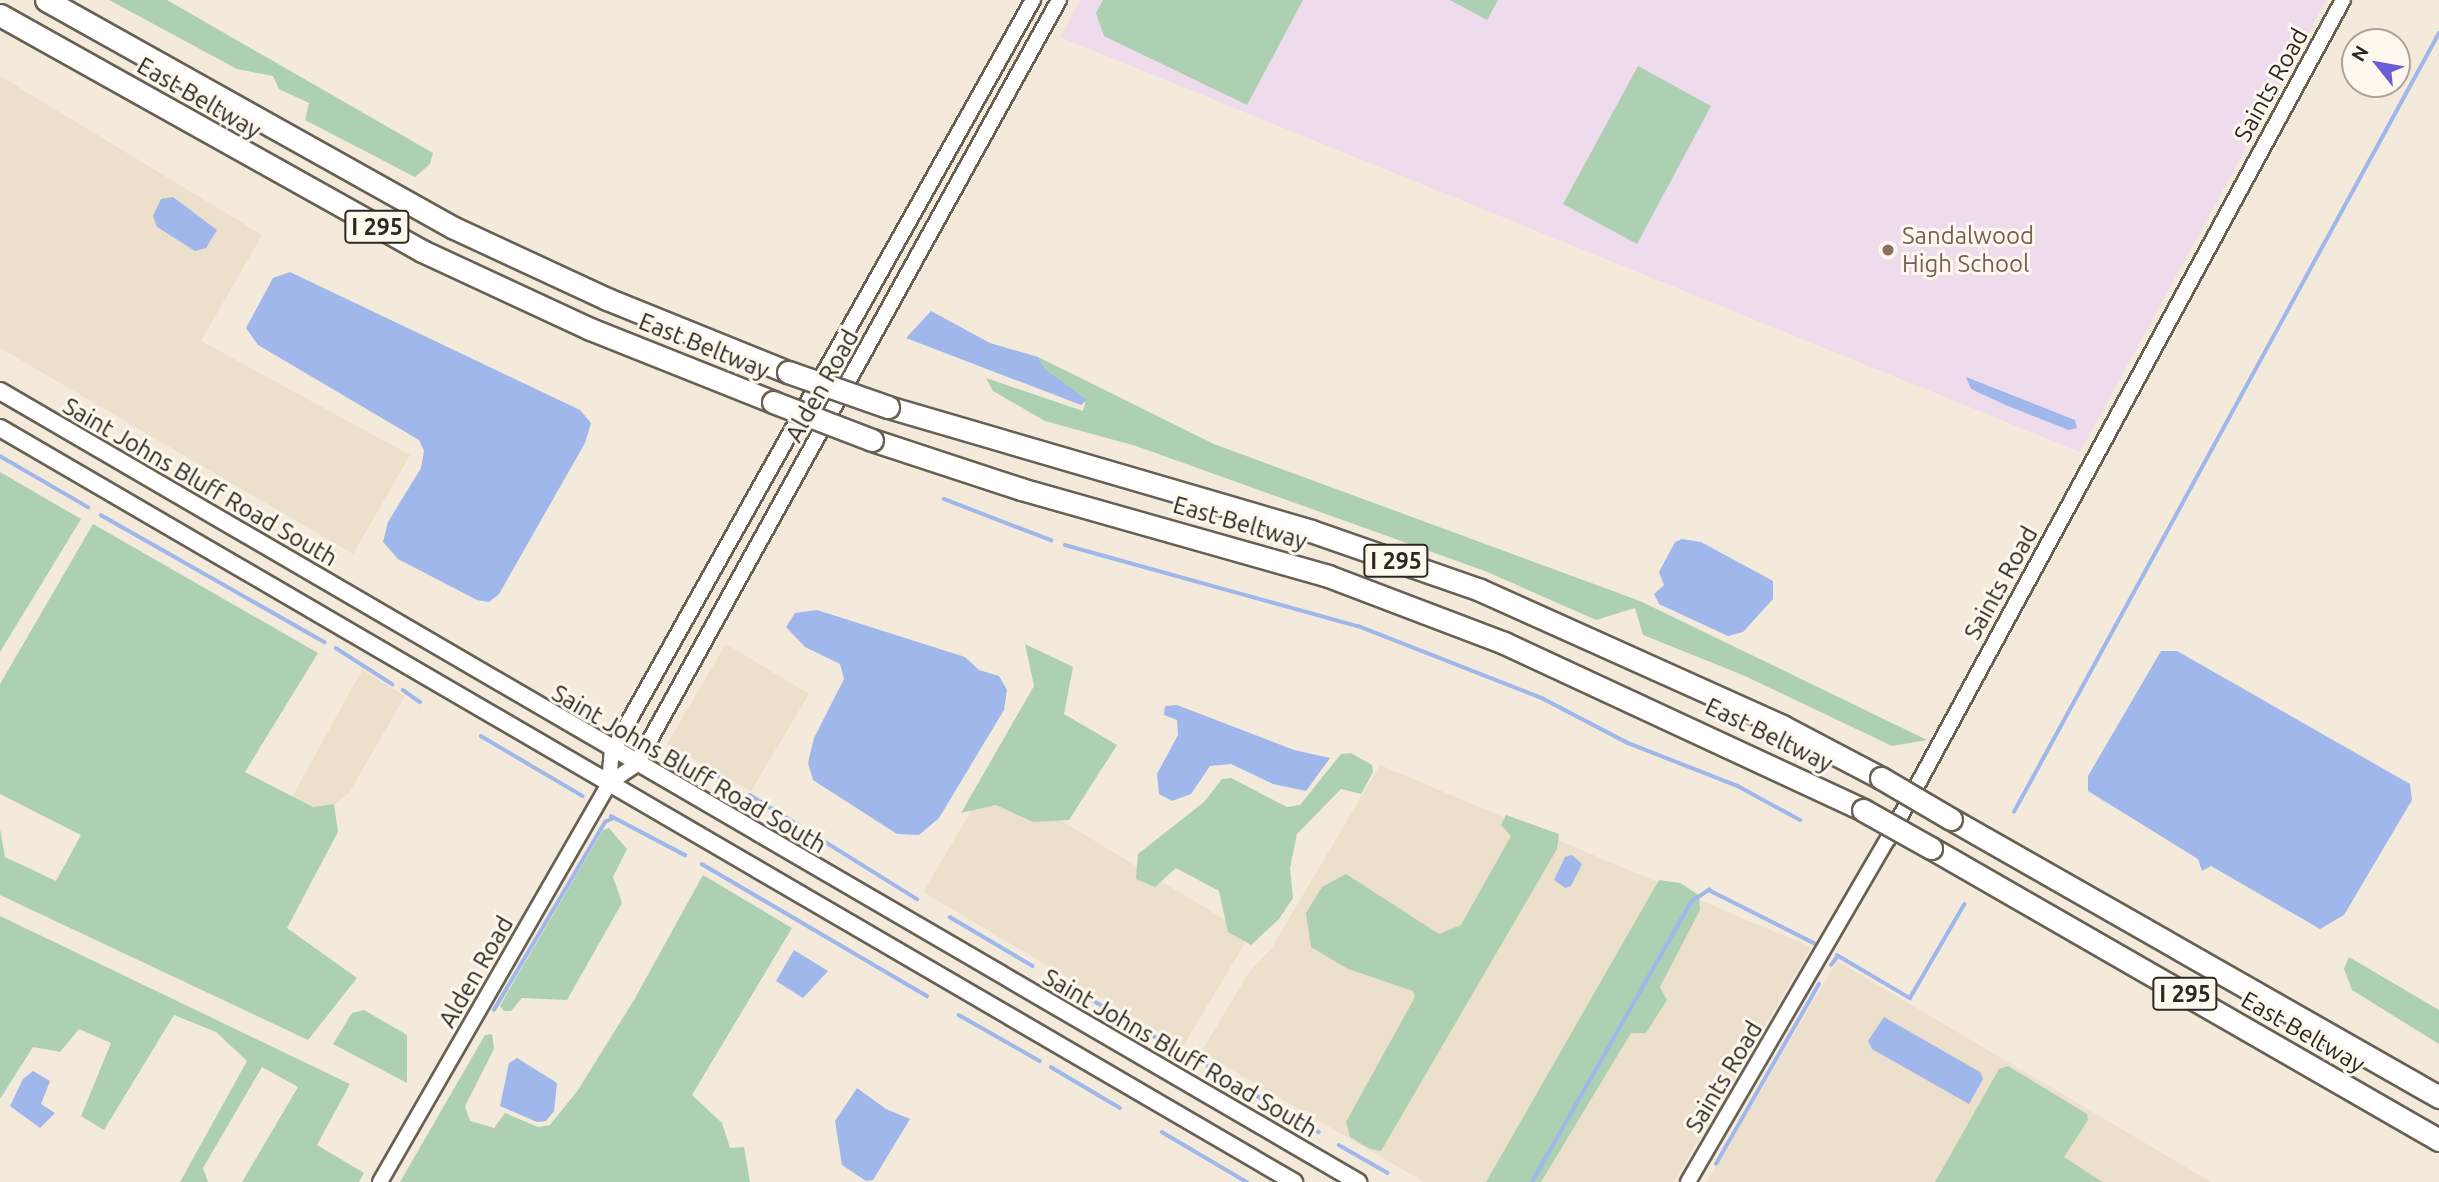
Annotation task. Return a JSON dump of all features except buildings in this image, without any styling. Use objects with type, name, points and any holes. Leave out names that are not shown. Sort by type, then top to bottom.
[{"type":"highway","name":"East Beltway","points":[[46,0],[454,228],[607,299],[788,372],[888,407],[1311,531],[1480,590],[1782,726],[1881,778],[2439,1097]]},
{"type":"highway","name":"East Beltway","points":[[0,15],[422,251],[590,329],[872,440],[1021,489],[1328,576],[1504,643],[1863,810],[2439,1140]]},
{"type":"main road","name":"Saint Johns Bluff Road South","points":[[0,391],[636,765],[1358,1182]]},
{"type":"main road","points":[[0,428],[1294,1182]]},
{"type":"street","name":"Alden Road","points":[[380,1182],[609,783],[612,751],[747,517],[1033,0]]},
{"type":"street","name":"Alden Road","points":[[609,783],[636,765],[901,291],[1059,0]]},
{"type":"street","name":"Saints Road","points":[[1688,1182],[1888,839],[2343,0]]},
{"type":"street","points":[[880,279],[901,291]]},
{"type":"street","points":[[747,517],[768,528]]},
{"type":"shaded area","name":"Sandalwood High School","points":[[1081,0],[2326,1],[2080,452],[1060,37]]},
{"type":"shaded area","points":[[0,76],[262,235],[201,341],[410,455],[353,554],[0,348]]},
{"type":"shaded area","points":[[726,644],[809,694],[751,791],[667,744]]},
{"type":"shaded area","points":[[362,670],[405,696],[349,793],[334,804],[313,807],[292,797]]},
{"type":"shaded area","points":[[1380,765],[1811,947],[1674,1182],[1424,1182],[1201,1052],[1250,971],[1271,949]]},
{"type":"shaded area","points":[[991,778],[1250,935],[1183,1046],[923,892]]},
{"type":"shaded area","points":[[1837,961],[2211,1182],[1707,1182]]},
{"type":"green space","points":[[109,0],[167,0],[433,153],[430,164],[415,177],[305,120],[309,103],[279,89],[273,76],[237,69]]},
{"type":"green space","points":[[1103,0],[1303,0],[1247,105],[1104,36],[1096,13]]},
{"type":"green space","points":[[1450,0],[1498,0],[1487,20]]},
{"type":"green space","points":[[1638,66],[1711,106],[1637,244],[1563,204]]},
{"type":"green space","points":[[1038,357],[1214,444],[1640,601],[1927,740],[1892,746],[1745,676],[1643,635],[1635,608],[1596,620],[1485,571],[1136,446],[1045,421],[993,391],[986,378],[1083,411],[1086,400],[1045,369]]},
{"type":"green space","points":[[0,472],[81,519],[0,652]]},
{"type":"green space","points":[[93,524],[318,653],[245,772],[313,807],[334,804],[338,832],[287,928],[357,978],[308,1040],[0,895],[0,829],[5,857],[56,881],[81,835],[0,794],[0,684]]},
{"type":"green space","points":[[1025,644],[1073,667],[1064,714],[1117,745],[1069,820],[1033,822],[996,805],[961,813],[1034,686]]},
{"type":"green space","points":[[1351,753],[1372,765],[1373,772],[1361,794],[1341,789],[1297,834],[1290,868],[1293,898],[1279,919],[1251,945],[1228,932],[1219,891],[1176,868],[1155,887],[1136,879],[1138,854],[1204,802],[1222,779],[1231,778],[1287,807],[1300,805],[1341,754]]},
{"type":"green space","points":[[1506,815],[1559,834],[1557,849],[1381,1151],[1370,1149],[1350,1137],[1346,1122],[1415,997],[1413,991],[1348,969],[1311,947],[1306,913],[1322,887],[1346,874],[1439,934],[1461,925],[1511,836],[1501,825]]},
{"type":"green space","points":[[609,828],[627,849],[613,877],[622,903],[567,1000],[522,998],[511,1011],[504,1011],[500,1006],[517,976],[603,830]]},
{"type":"green space","points":[[703,875],[792,928],[692,1095],[722,1123],[730,1148],[744,1147],[750,1182],[400,1182],[485,1035],[492,1034],[494,1049],[465,1106],[470,1121],[494,1128],[505,1113],[538,1127],[550,1125],[578,1090],[634,1000]]},
{"type":"green space","points":[[1659,880],[1680,883],[1699,895],[1700,910],[1660,987],[1667,1000],[1646,1033],[1631,1033],[1541,1182],[1486,1182]]},
{"type":"green space","points":[[0,916],[350,1084],[317,1145],[364,1173],[359,1182],[242,1182],[298,1087],[262,1067],[203,1168],[208,1182],[180,1182],[247,1061],[216,1032],[174,1015],[104,1130],[81,1116],[111,1043],[79,1029],[60,1052],[33,1047],[0,1099]]},
{"type":"green space","points":[[2349,957],[2439,1010],[2439,1044],[2352,990],[2344,969]]},
{"type":"green space","points":[[364,1010],[407,1035],[407,1083],[333,1044],[352,1013]]},
{"type":"green space","points":[[2008,1066],[2087,1114],[2088,1120],[2064,1157],[2102,1182],[1935,1182],[1999,1069]]},
{"type":"water","points":[[173,197],[217,230],[206,248],[195,251],[157,227],[153,216],[161,199]]},
{"type":"water","points":[[290,272],[580,410],[591,423],[585,443],[499,594],[489,602],[477,600],[398,559],[383,542],[388,522],[421,468],[424,451],[419,440],[258,345],[246,328],[273,278]]},
{"type":"water","points":[[931,311],[990,343],[1038,357],[1045,369],[1087,400],[1081,405],[906,338]]},
{"type":"water","points":[[1966,377],[2075,420],[2077,428],[2069,430],[1971,389]]},
{"type":"water","points":[[1682,539],[1701,542],[1773,581],[1773,599],[1743,632],[1728,636],[1659,604],[1654,594],[1664,585],[1659,572],[1675,542]]},
{"type":"water","points":[[817,610],[965,657],[979,670],[999,676],[1007,690],[1004,710],[939,818],[919,835],[897,834],[813,780],[808,763],[814,738],[844,679],[840,664],[805,647],[786,627],[795,613]]},
{"type":"water","points":[[2161,651],[2177,651],[2410,784],[2412,800],[2344,915],[2320,929],[2211,866],[2202,871],[2198,859],[2088,791],[2088,776]]},
{"type":"water","points":[[1177,705],[1294,750],[1330,758],[1306,791],[1273,784],[1231,764],[1210,766],[1191,794],[1172,801],[1159,794],[1157,774],[1178,735],[1177,720],[1164,715],[1165,706]]},
{"type":"water","points":[[1572,855],[1582,864],[1571,886],[1565,888],[1554,880],[1565,857]]},
{"type":"water","points":[[794,950],[828,971],[803,998],[776,981]]},
{"type":"water","points":[[1884,1017],[1980,1072],[1983,1079],[1969,1104],[1872,1049],[1868,1041]]},
{"type":"water","points":[[517,1058],[557,1083],[554,1111],[546,1121],[537,1122],[500,1106],[509,1063]]},
{"type":"water","points":[[33,1071],[50,1081],[41,1104],[55,1113],[40,1128],[10,1106],[23,1079]]},
{"type":"water","points":[[857,1088],[886,1109],[910,1119],[873,1180],[866,1181],[842,1165],[835,1121]]},
{"type":"waterway","points":[[2014,812],[2439,33]]},
{"type":"waterway","points":[[0,456],[88,507]]},
{"type":"waterway","points":[[944,499],[1051,540]]},
{"type":"waterway","points":[[101,515],[325,642]]},
{"type":"waterway","points":[[1065,545],[1358,626],[1542,698],[1628,743],[1738,786],[1800,820]]},
{"type":"waterway","points":[[336,648],[392,684]]},
{"type":"waterway","points":[[403,690],[420,702]]},
{"type":"waterway","points":[[481,736],[583,796]]},
{"type":"waterway","points":[[712,773],[722,778]]},
{"type":"waterway","points":[[750,795],[917,899]]},
{"type":"waterway","points":[[611,816],[685,855]]},
{"type":"waterway","points":[[494,1010],[605,822],[613,818]]},
{"type":"waterway","points":[[702,864],[927,996]]},
{"type":"waterway","points":[[1532,1182],[1691,902],[1709,890],[1814,943]]},
{"type":"waterway","points":[[1837,955],[1910,998],[1964,905]]},
{"type":"waterway","points":[[950,917],[1033,966]]},
{"type":"waterway","points":[[1831,965],[1838,956]]},
{"type":"waterway","points":[[1716,1164],[1819,984]]},
{"type":"waterway","points":[[1077,991],[1169,1045]]},
{"type":"waterway","points":[[959,1015],[1040,1061]]},
{"type":"waterway","points":[[1207,1066],[1264,1100]]},
{"type":"waterway","points":[[1051,1067],[1120,1108]]},
{"type":"waterway","points":[[1286,1113],[1319,1132]]},
{"type":"waterway","points":[[1162,1132],[1247,1182]]},
{"type":"waterway","points":[[1339,1145],[1388,1173]]},
{"type":"place","name":"Sandalwood High School","points":[[1888,250]]}]
